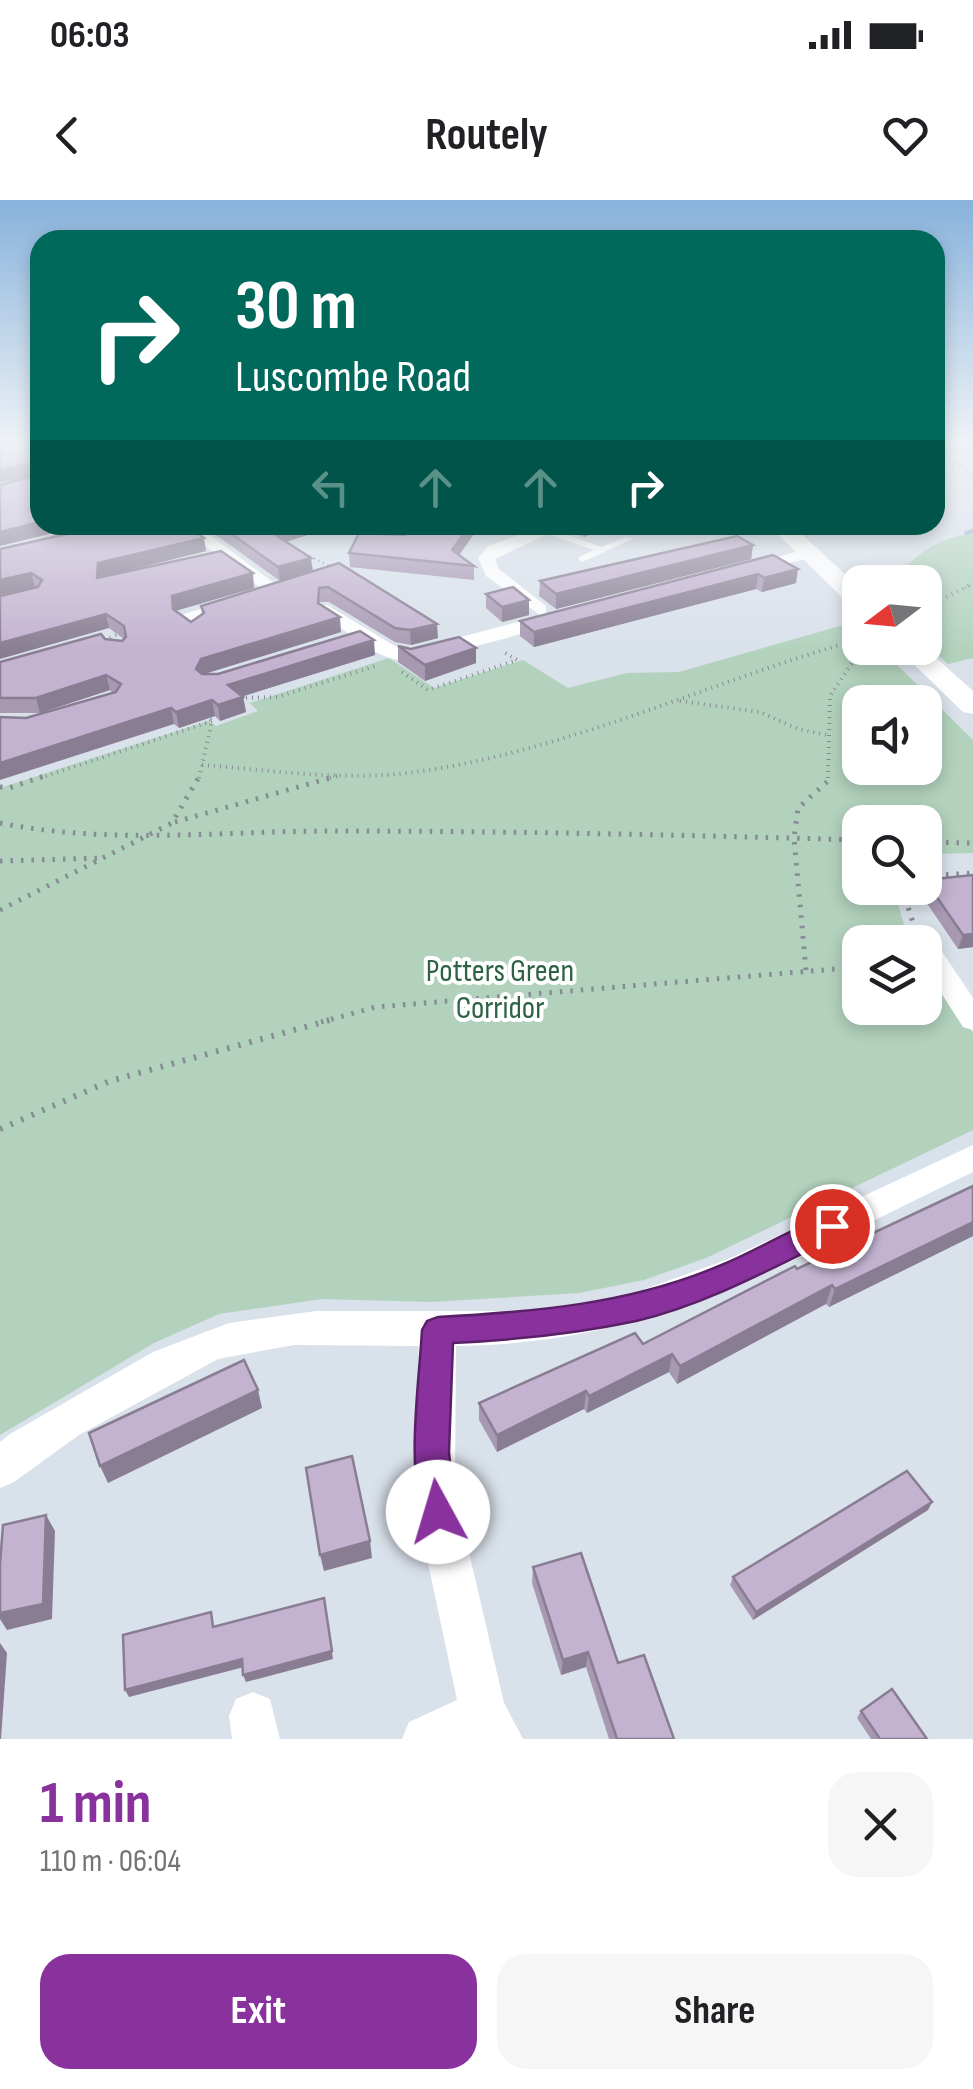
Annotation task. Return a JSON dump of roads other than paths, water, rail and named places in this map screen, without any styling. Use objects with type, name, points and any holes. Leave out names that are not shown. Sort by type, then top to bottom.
[{"type":"main road","points":[[789,535],[842,585]]},
{"type":"main road","points":[[930,665],[969,699]]},
{"type":"street","points":[[196,535],[218,557],[276,591]]},
{"type":"street","points":[[327,610],[354,638],[394,659],[559,616],[485,562],[494,550],[533,535]]},
{"type":"street","points":[[726,574],[809,554]]},
{"type":"street","points":[[189,622],[326,577]]},
{"type":"street","points":[[942,975],[973,1020]]},
{"type":"street","points":[[0,1468],[69,1419],[194,1350],[230,1339],[300,1327],[438,1330],[589,1319],[683,1294],[973,1158]]},
{"type":"street","points":[[426,1739],[491,1726],[434,1492],[438,1330]]},
{"type":"lane","points":[[556,535],[601,550]]},
{"type":"lane","points":[[582,559],[629,538]]},
{"type":"waterway","points":[[966,533],[973,531]]},
{"type":"park label","name":"Potters Green Corridor","points":[[500,990]]}]
